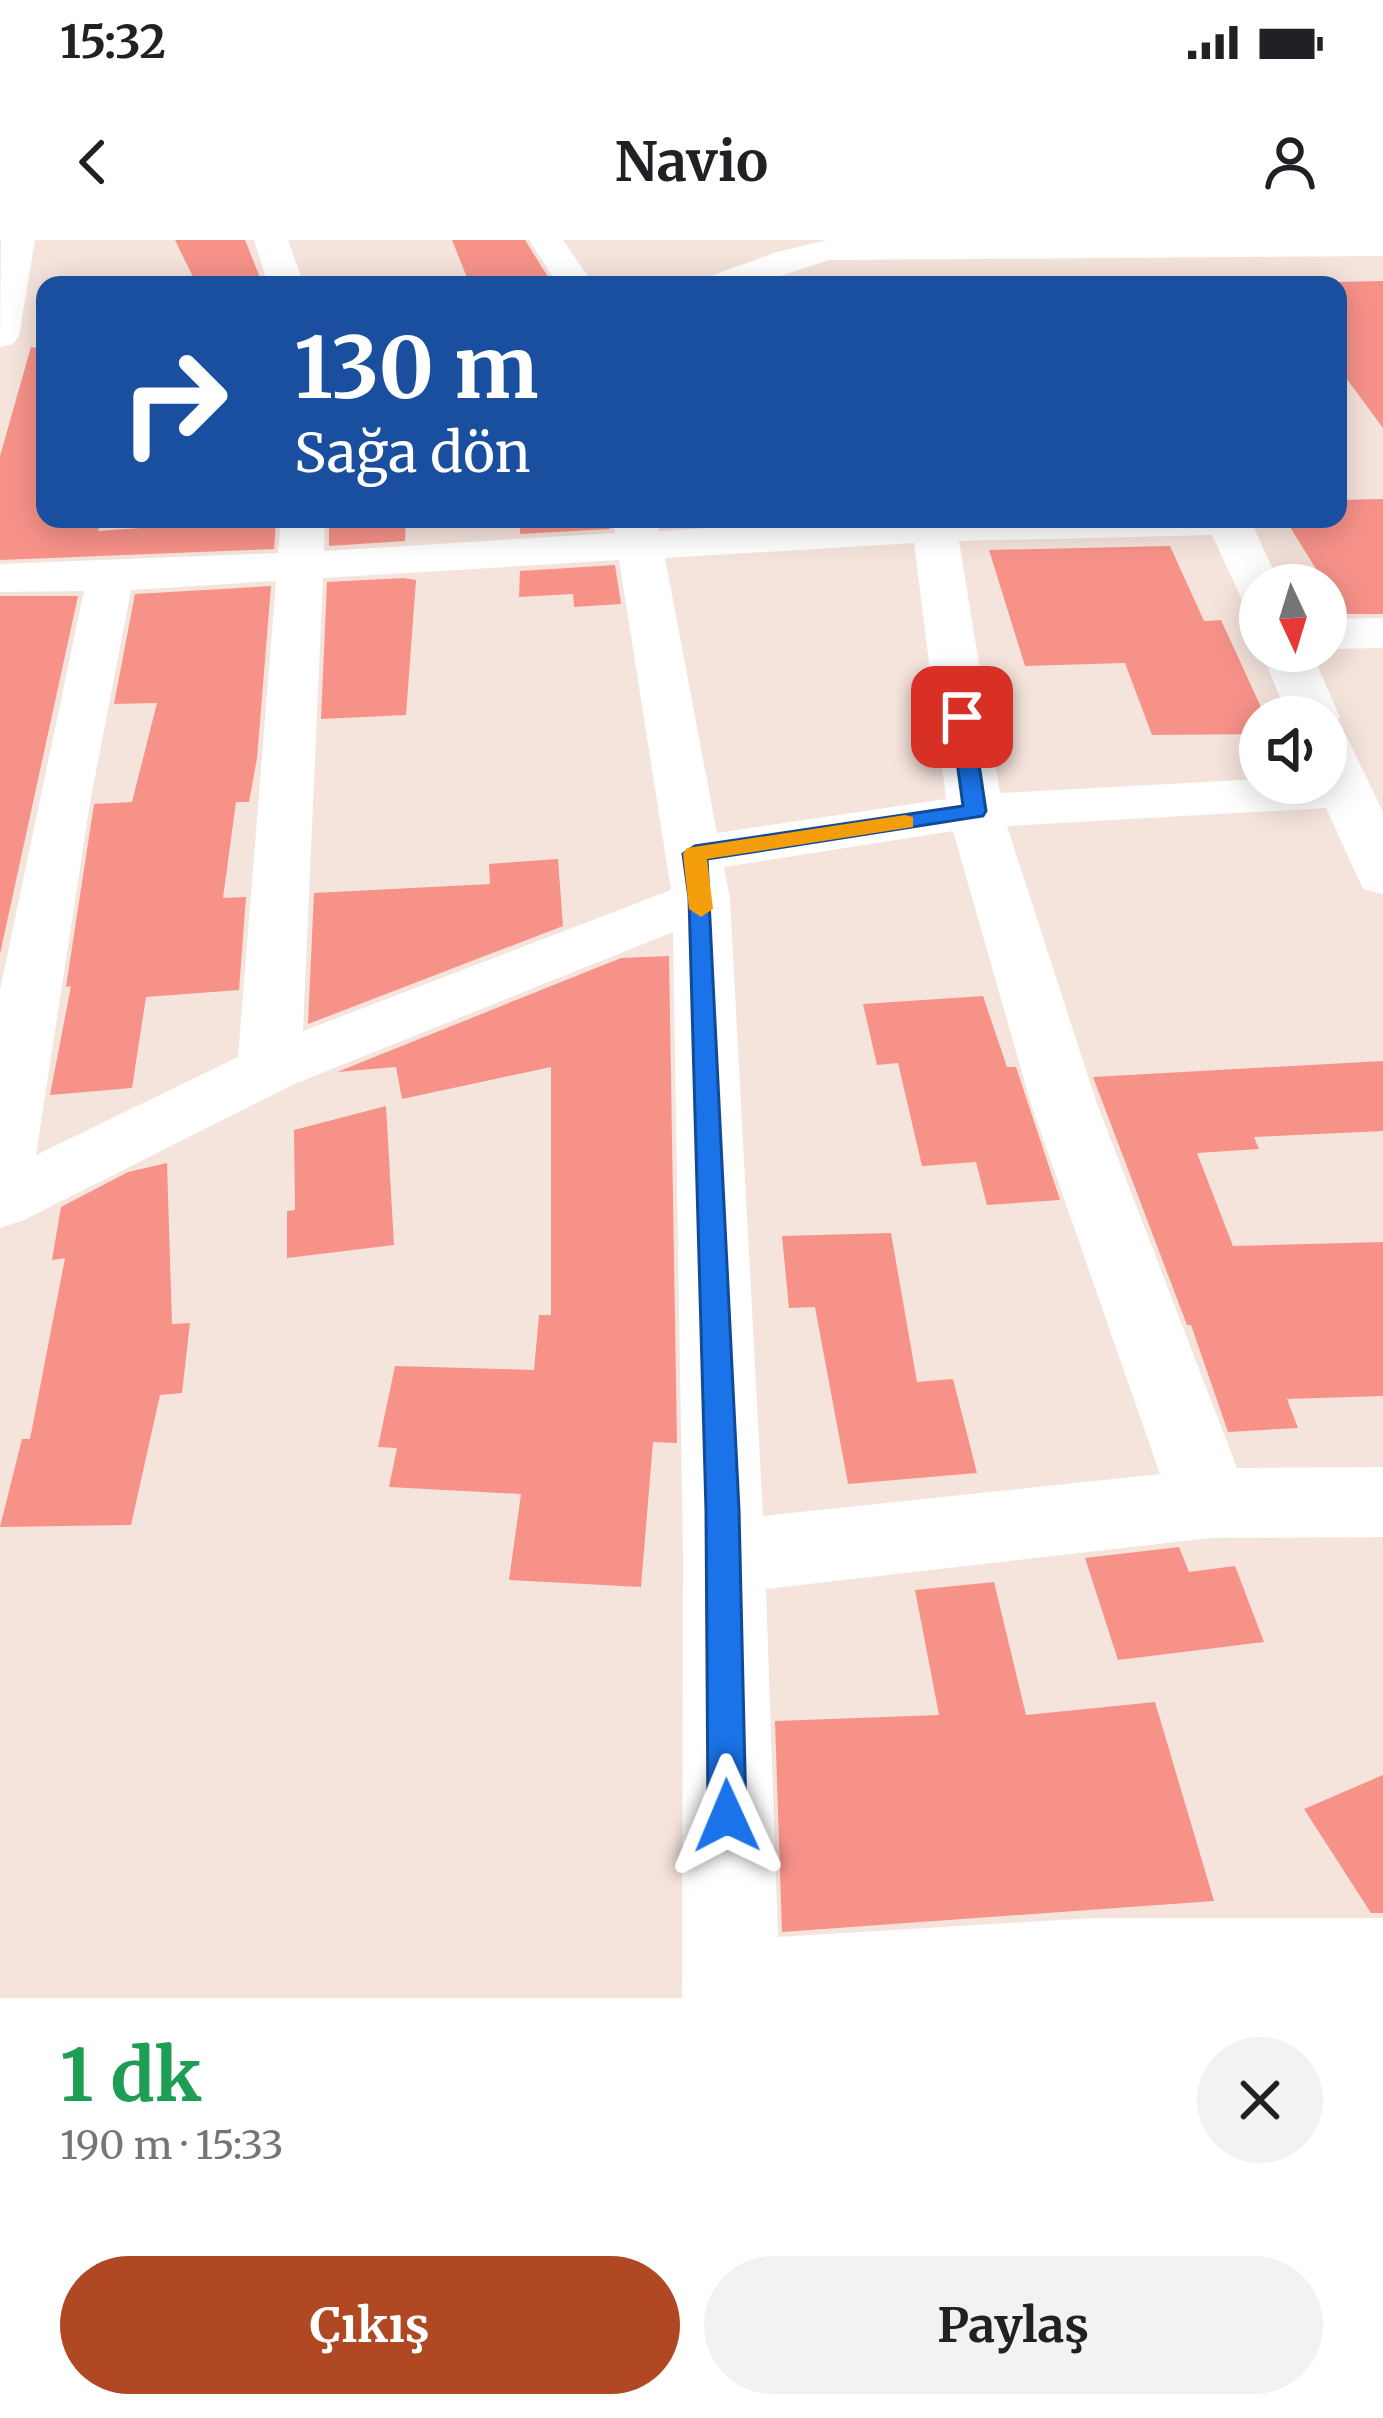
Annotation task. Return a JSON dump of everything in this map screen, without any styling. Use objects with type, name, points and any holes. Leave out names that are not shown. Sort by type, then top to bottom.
[{"type":"street","points":[[0,336],[18,240]]},
{"type":"street","points":[[271,240],[283,276]]},
{"type":"street","points":[[546,240],[570,276]]},
{"type":"street","points":[[875,244],[883,276]]},
{"type":"street","points":[[745,276],[789,259],[875,244],[1383,246]]},
{"type":"street","points":[[1116,245],[1129,276]]},
{"type":"street","points":[[0,578],[110,577],[302,543],[769,528]]},
{"type":"street","points":[[935,528],[975,811],[1064,1104],[1210,1503]]},
{"type":"street","points":[[1232,528],[1248,564]]},
{"type":"street","points":[[637,532],[698,876],[724,1557],[730,1994],[1093,1966],[1383,1966]]},
{"type":"street","points":[[269,1069],[302,543]]},
{"type":"street","points":[[0,1167],[50,872],[110,577]]},
{"type":"street","points":[[1347,634],[1383,633]]},
{"type":"street","points":[[0,1202],[269,1069],[698,876],[975,811],[1239,780]]},
{"type":"street","points":[[1347,793],[1383,876]]},
{"type":"street","points":[[724,1557],[1210,1503],[1383,1502]]},
{"type":"building","points":[[175,240],[245,240],[259,276],[193,276]]},
{"type":"building","points":[[452,240],[525,240],[547,276],[466,276]]},
{"type":"building","points":[[1383,281],[1383,428],[1347,379],[1347,282]]},
{"type":"building","points":[[31,347],[36,348],[36,528],[276,528],[274,549],[0,560],[0,456]]},
{"type":"building","points":[[1383,499],[1383,614],[1347,614],[1347,564],[1313,564],[1291,528],[1347,528],[1347,500]]},
{"type":"building","points":[[329,528],[406,528],[405,541],[329,546]]},
{"type":"building","points":[[520,528],[610,529],[520,534]]},
{"type":"building","points":[[1170,546],[1204,621],[1221,620],[1239,659],[1239,672],[1245,672],[1256,696],[1239,696],[1239,734],[1152,735],[1125,663],[1025,666],[989,550]]},
{"type":"building","points":[[615,565],[621,604],[574,607],[573,594],[519,597],[520,571]]},
{"type":"building","points":[[416,580],[406,715],[321,719],[327,582]]},
{"type":"building","points":[[271,586],[257,758],[249,802],[236,802],[223,898],[246,897],[239,990],[146,997],[132,1088],[50,1095],[71,986],[66,987],[94,804],[132,802],[157,703],[114,704],[135,594]]},
{"type":"building","points":[[0,596],[78,596],[0,954]]},
{"type":"building","points":[[558,859],[563,926],[308,1024],[314,893],[490,884],[489,864]]},
{"type":"building","points":[[669,956],[677,1443],[653,1442],[641,1587],[509,1580],[521,1494],[389,1487],[397,1448],[378,1447],[395,1366],[534,1370],[539,1315],[551,1315],[551,1067],[402,1099],[396,1067],[337,1072],[621,958]]},
{"type":"building","points":[[983,996],[1007,1067],[1016,1067],[1060,1200],[987,1205],[976,1162],[922,1166],[898,1063],[877,1065],[863,1004]]},
{"type":"building","points":[[1383,1061],[1383,1131],[1254,1137],[1259,1149],[1197,1153],[1233,1246],[1383,1242],[1383,1396],[1287,1399],[1298,1428],[1228,1432],[1093,1077]]},
{"type":"building","points":[[386,1106],[394,1245],[287,1258],[287,1211],[295,1210],[294,1130]]},
{"type":"building","points":[[167,1163],[172,1324],[190,1323],[182,1393],[160,1395],[131,1525],[0,1527],[22,1439],[30,1439],[65,1258],[52,1260],[61,1207],[128,1172]]},
{"type":"building","points":[[891,1233],[917,1382],[953,1379],[977,1473],[848,1484],[815,1307],[789,1308],[782,1236]]},
{"type":"building","points":[[1179,1547],[1189,1572],[1235,1566],[1264,1642],[1118,1660],[1085,1558]]},
{"type":"building","points":[[994,1582],[1026,1715],[1155,1702],[1214,1901],[782,1932],[775,1721],[939,1715],[915,1590]]},
{"type":"building","points":[[1383,1775],[1383,1913],[1371,1913],[1304,1809]]},
{"type":"slow traffic","points":[[701,909],[695,854],[905,822]]},
{"type":"route","points":[[727,1816],[723,1510],[701,898],[695,854],[975,811],[962,717]]}]
